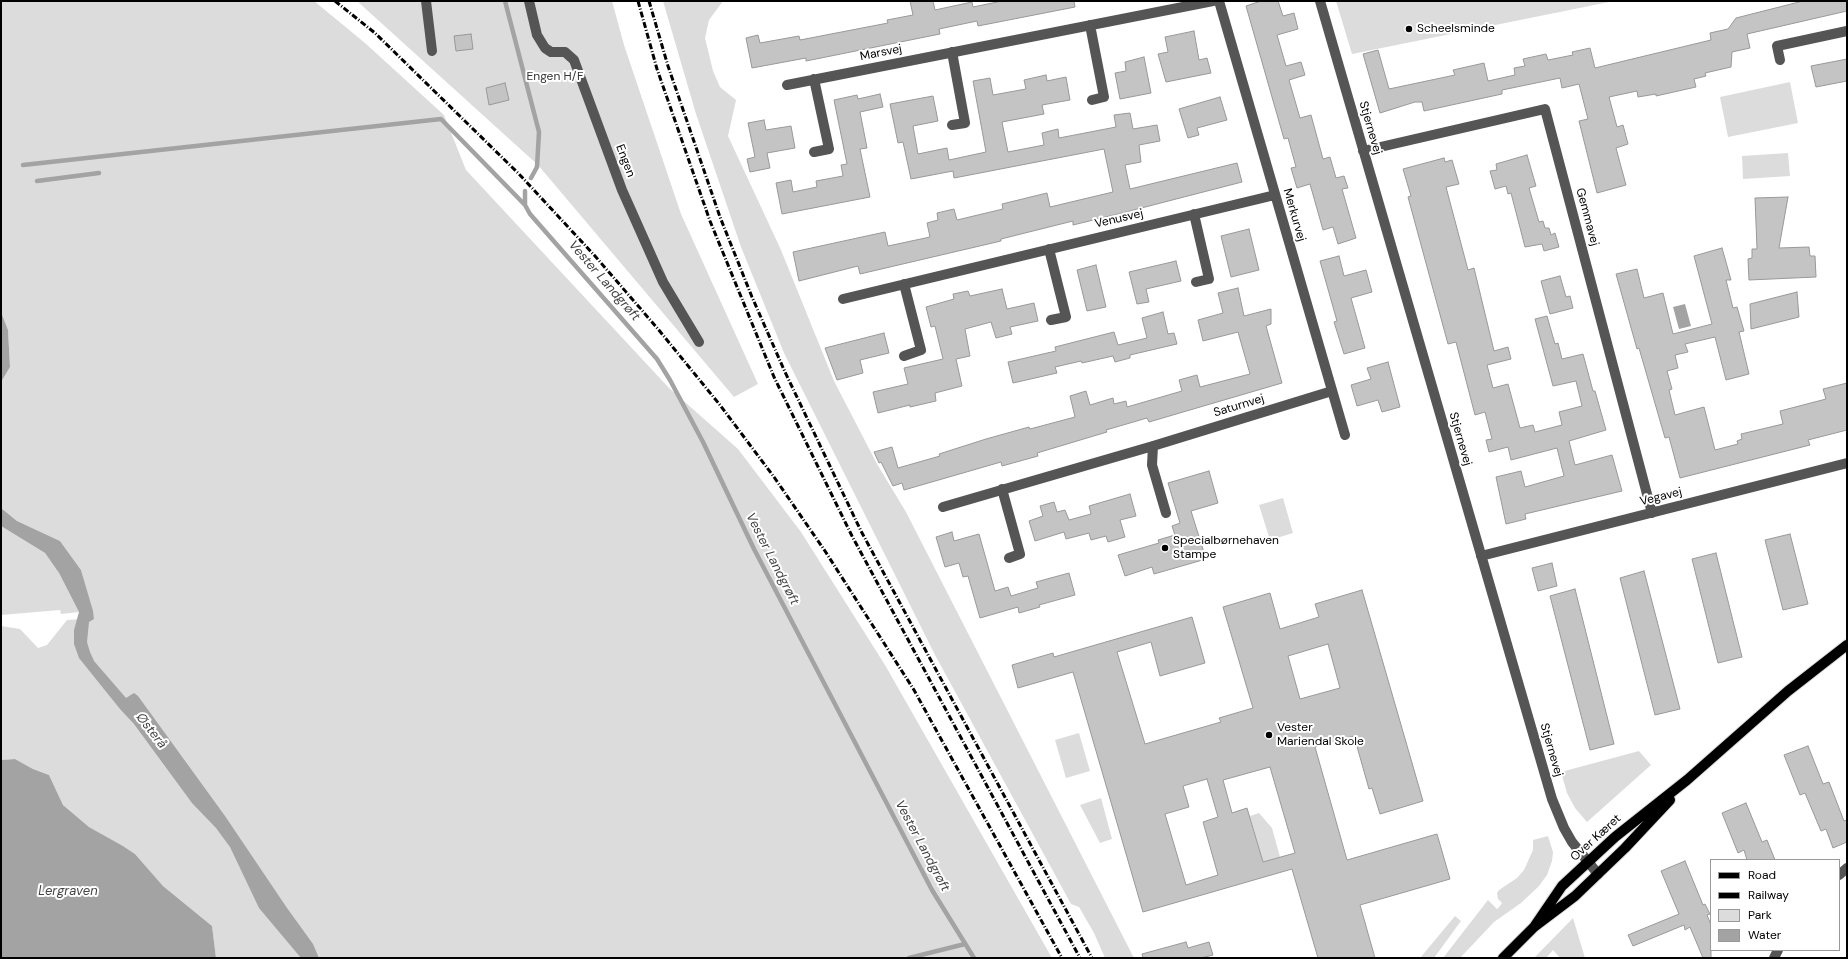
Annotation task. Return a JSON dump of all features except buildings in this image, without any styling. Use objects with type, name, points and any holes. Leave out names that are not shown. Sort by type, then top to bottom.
[{"type":"main road","name":"Over Kæret","points":[[1534,927],[1562,886],[1620,832],[1687,780],[1788,691],[1847,645]]},
{"type":"main road","name":"Over Kæret","points":[[1503,958],[1534,927],[1575,896],[1631,843],[1687,780]]},
{"type":"street","points":[[426,1],[432,51]]},
{"type":"street","name":"Engen","points":[[529,1],[537,36],[545,48],[551,52],[565,52],[574,60],[622,190],[663,282],[699,342]]},
{"type":"street","name":"Marsvej","points":[[787,85],[1213,1]]},
{"type":"street","name":"Merkurvej","points":[[1219,1],[1345,435]]},
{"type":"street","name":"Stjernevej","points":[[1320,1],[1552,799],[1564,828],[1574,846],[1598,874]]},
{"type":"street","points":[[1090,25],[1104,97],[1092,100]]},
{"type":"street","points":[[1780,60],[1777,46],[1847,31]]},
{"type":"street","points":[[952,52],[966,123],[952,125]]},
{"type":"street","points":[[814,79],[828,149],[814,152]]},
{"type":"street","name":"Gemmavej","points":[[1363,151],[1545,109],[1652,513]]},
{"type":"street","name":"Venusvej","points":[[843,299],[1275,195]]},
{"type":"street","points":[[1194,214],[1210,279],[1196,282]]},
{"type":"street","points":[[1049,249],[1066,317],[1051,320]]},
{"type":"street","points":[[904,284],[920,350],[904,356]]},
{"type":"street","name":"Saturnvej","points":[[943,507],[1153,446],[1332,391]]},
{"type":"street","points":[[1153,446],[1152,465],[1166,513]]},
{"type":"street","name":"Vegavej","points":[[1481,556],[1847,463]]},
{"type":"street","points":[[1002,489],[1020,554],[1009,558]]},
{"type":"green space","points":[[1,1],[314,1],[365,43],[444,115],[466,170],[669,388],[738,449],[801,532],[885,665],[1052,958],[216,958],[212,926],[163,886],[135,854],[89,827],[63,805],[49,775],[33,769],[15,759],[1,760],[1,626],[20,629],[38,648],[47,645],[67,620],[94,618],[81,570],[60,541],[17,521],[1,508],[1,382],[10,367],[8,330],[1,312]]},
{"type":"green space","name":"Engen H/F","points":[[357,1],[612,1],[624,45],[681,214],[758,384],[734,397],[538,165]]},
{"type":"green space","points":[[663,1],[723,1],[709,20],[705,38],[713,71],[720,87],[736,100],[728,136],[781,250],[834,381],[877,464],[906,512],[1134,958],[1105,958],[1094,933],[1079,907],[1071,904],[935,655],[784,353],[741,247],[696,114]]},
{"type":"green space","name":"Scheelsminde","points":[[1336,1],[1614,1],[1352,54]]},
{"type":"green space","points":[[1790,82],[1798,123],[1728,137],[1720,97]]},
{"type":"green space","points":[[1788,153],[1790,176],[1743,179],[1742,156]]},
{"type":"green space","points":[[1283,498],[1293,533],[1270,540],[1259,505]]},
{"type":"green space","points":[[1,526],[45,553],[59,573],[79,612],[61,614],[60,610],[1,615]]},
{"type":"green space","points":[[1079,733],[1090,771],[1066,778],[1055,740]]},
{"type":"green space","points":[[1639,751],[1651,765],[1587,822],[1575,808],[1567,793],[1561,772]]},
{"type":"green space","points":[[1101,798],[1112,839],[1100,843],[1080,805]]},
{"type":"green space","points":[[1259,813],[1272,828],[1280,857],[1263,862],[1250,816]]},
{"type":"green space","points":[[1548,836],[1553,852],[1552,861],[1547,875],[1539,886],[1521,903],[1494,922],[1460,958],[1443,958],[1488,900],[1497,909],[1500,906],[1502,903],[1498,899],[1497,893],[1517,878],[1524,870],[1533,850],[1533,840]]},
{"type":"green space","points":[[1455,916],[1461,921],[1434,958],[1420,958]]},
{"type":"green space","points":[[1573,918],[1585,958],[1560,958],[1553,950],[1547,957],[1548,958],[1534,958]]},
{"type":"water","points":[[1685,304],[1691,326],[1679,329],[1673,307]]},
{"type":"water","points":[[1,312],[8,330],[10,367],[1,382]]},
{"type":"water","name":"Østerå","points":[[1,508],[17,521],[60,541],[81,570],[93,611],[94,619],[89,622],[87,642],[94,661],[126,698],[134,693],[138,696],[225,816],[313,944],[319,958],[301,958],[259,908],[230,847],[216,828],[192,803],[134,724],[79,658],[74,644],[74,630],[79,612],[59,573],[45,553],[1,526]]},
{"type":"water","name":"Lergraven","points":[[15,759],[33,769],[49,775],[63,805],[89,827],[135,854],[163,886],[212,926],[216,958],[1,958],[1,760]]},
{"type":"waterway","name":"Vester Landgrøft","points":[[505,1],[539,132],[537,167],[531,178]]},
{"type":"waterway","points":[[23,165],[441,119],[525,205]]},
{"type":"waterway","points":[[37,181],[99,173]]},
{"type":"waterway","name":"Vester Landgrøft","points":[[525,191],[525,205],[530,214],[657,359],[670,380],[703,442],[754,549],[932,890],[974,958]]},
{"type":"waterway","points":[[909,958],[965,944]]},
{"type":"railway","points":[[335,1],[375,33],[519,174],[595,256],[658,329],[720,405],[774,477],[825,551],[914,690],[1062,958]]},
{"type":"railway","points":[[638,1],[657,69],[710,221],[774,377],[852,536],[1080,958]]},
{"type":"railway","points":[[649,1],[668,66],[720,217],[752,297],[785,372],[861,531],[1092,958]]},
{"type":"place","name":"Scheelsminde","points":[[1409,29]]},
{"type":"place","name":"Specialbørnehaven Stampe","points":[[1165,548]]},
{"type":"place","name":"Vester Mariendal Skole","points":[[1269,735]]}]
